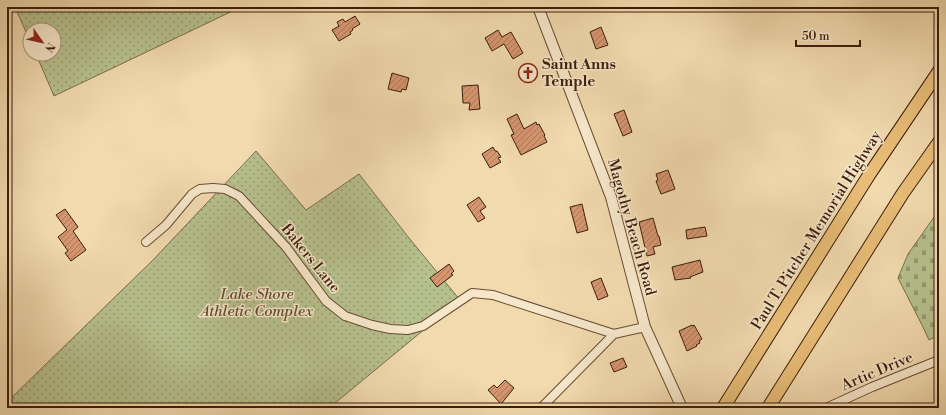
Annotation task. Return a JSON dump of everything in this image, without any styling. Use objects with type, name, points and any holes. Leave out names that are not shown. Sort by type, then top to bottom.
[{"type":"main road","name":"Paul T. Pitcher Memorial Highway","points":[[723,408],[869,175],[939,71]]},
{"type":"main road","points":[[768,408],[903,193],[939,142]]},
{"type":"street","name":"Magothy Beach Road","points":[[538,7],[610,197],[645,327],[682,408]]},
{"type":"street","name":"Bakers Lane","points":[[146,242],[166,225],[192,194],[200,189],[225,189],[239,196],[286,246],[326,301],[345,316],[390,329],[408,330],[423,326],[472,293],[493,295],[614,334]]},
{"type":"street","points":[[541,408],[614,334],[645,327]]},
{"type":"street","name":"Artic Drive","points":[[826,408],[939,360]]},
{"type":"green space","points":[[15,7],[241,7],[54,96],[39,62],[62,62],[62,22],[22,23]]},
{"type":"green space","name":"Lake Shore Athletic Complex","points":[[256,151],[306,210],[359,174],[460,300],[329,408],[7,408],[7,402],[153,260]]},
{"type":"green space","points":[[939,210],[939,335],[929,340],[898,278],[908,254]]},
{"type":"building","points":[[355,16],[360,24],[352,29],[353,30],[350,32],[351,34],[339,41],[332,30],[339,26],[337,22],[343,19],[345,22]]},
{"type":"building","points":[[601,27],[608,45],[596,49],[590,32]]},
{"type":"building","points":[[498,30],[502,37],[511,32],[523,53],[513,59],[504,44],[492,51],[485,38]]},
{"type":"building","points":[[392,73],[409,78],[406,90],[402,89],[401,92],[388,89]]},
{"type":"building","points":[[478,85],[480,109],[469,110],[470,103],[463,103],[462,86]]},
{"type":"building","points":[[624,110],[632,132],[623,136],[614,114]]},
{"type":"building","points":[[517,114],[524,129],[536,122],[537,125],[539,124],[547,142],[521,155],[511,135],[514,134],[507,119]]},
{"type":"building","points":[[493,147],[501,157],[498,158],[501,162],[490,168],[482,154]]},
{"type":"building","points":[[668,170],[675,189],[661,194],[656,181],[658,180],[656,174]]},
{"type":"building","points":[[479,197],[486,207],[480,211],[485,218],[478,222],[467,205]]},
{"type":"building","points":[[582,204],[588,230],[577,233],[570,207]]},
{"type":"building","points":[[65,209],[78,227],[73,231],[86,250],[71,261],[65,253],[68,251],[58,237],[67,230],[56,215]]},
{"type":"building","points":[[653,218],[661,245],[653,247],[655,254],[647,256],[639,222]]},
{"type":"building","points":[[705,227],[707,236],[687,239],[686,230]]},
{"type":"building","points":[[700,260],[703,272],[690,277],[691,278],[675,280],[672,267]]},
{"type":"building","points":[[449,264],[454,271],[451,274],[453,275],[437,287],[430,278]]},
{"type":"building","points":[[601,278],[608,296],[598,300],[591,282]]},
{"type":"building","points":[[694,325],[702,339],[699,341],[700,343],[696,345],[697,346],[687,351],[679,331]]},
{"type":"building","points":[[623,358],[627,367],[614,372],[610,363]]},
{"type":"building","points":[[505,380],[514,388],[501,404],[488,390],[494,385],[497,388]]},
{"type":"place","name":"Saint Anns Temple","points":[[528,73]]}]
